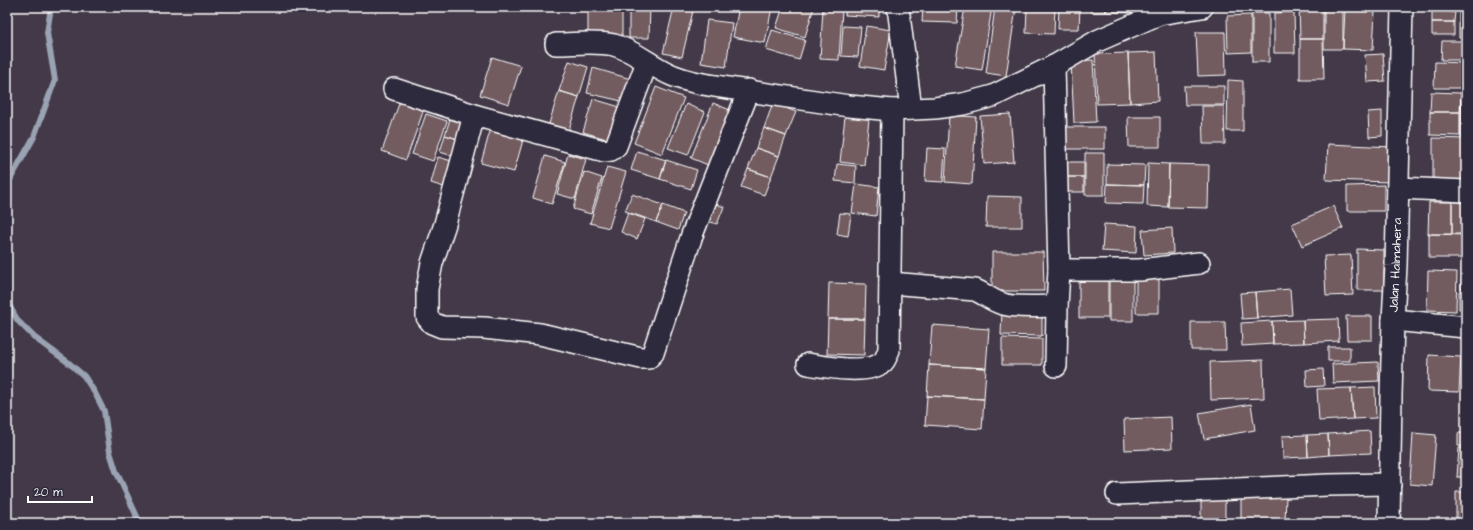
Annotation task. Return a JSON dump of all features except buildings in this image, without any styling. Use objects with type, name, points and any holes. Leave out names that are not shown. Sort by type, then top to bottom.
[{"type":"street","points":[[808,364],[834,369],[863,368],[883,362],[889,350],[890,283],[902,110],[898,7]]},
{"type":"street","points":[[556,44],[595,43],[613,45],[626,49],[673,76],[696,83],[849,106],[902,110],[935,108],[963,104],[993,96],[1054,66],[1097,41],[1159,14],[1202,7]]},
{"type":"street","name":"Jalan Halmahera","points":[[1389,523],[1402,7]]},
{"type":"street","points":[[394,89],[474,115],[604,151],[611,150],[616,146],[647,62]]},
{"type":"street","points":[[1054,66],[1059,270],[1056,366]]},
{"type":"street","points":[[474,115],[445,224],[432,263],[427,289],[427,317],[432,323],[442,327],[484,328],[540,334],[641,358],[648,358],[654,353],[692,235],[749,90]]},
{"type":"street","points":[[1398,188],[1466,191]]},
{"type":"street","points":[[1059,270],[1140,270],[1199,262]]},
{"type":"street","points":[[890,283],[975,290],[987,295],[992,300],[1005,305],[1057,306]]},
{"type":"street","points":[[1393,320],[1466,327]]},
{"type":"street","points":[[1117,494],[1328,485],[1390,484]]},
{"type":"waterway","points":[[7,185],[34,137],[55,80],[47,33],[51,7]]},
{"type":"waterway","points":[[7,302],[18,321],[35,338],[84,376],[95,393],[104,411],[110,452],[116,471],[140,523]]}]
